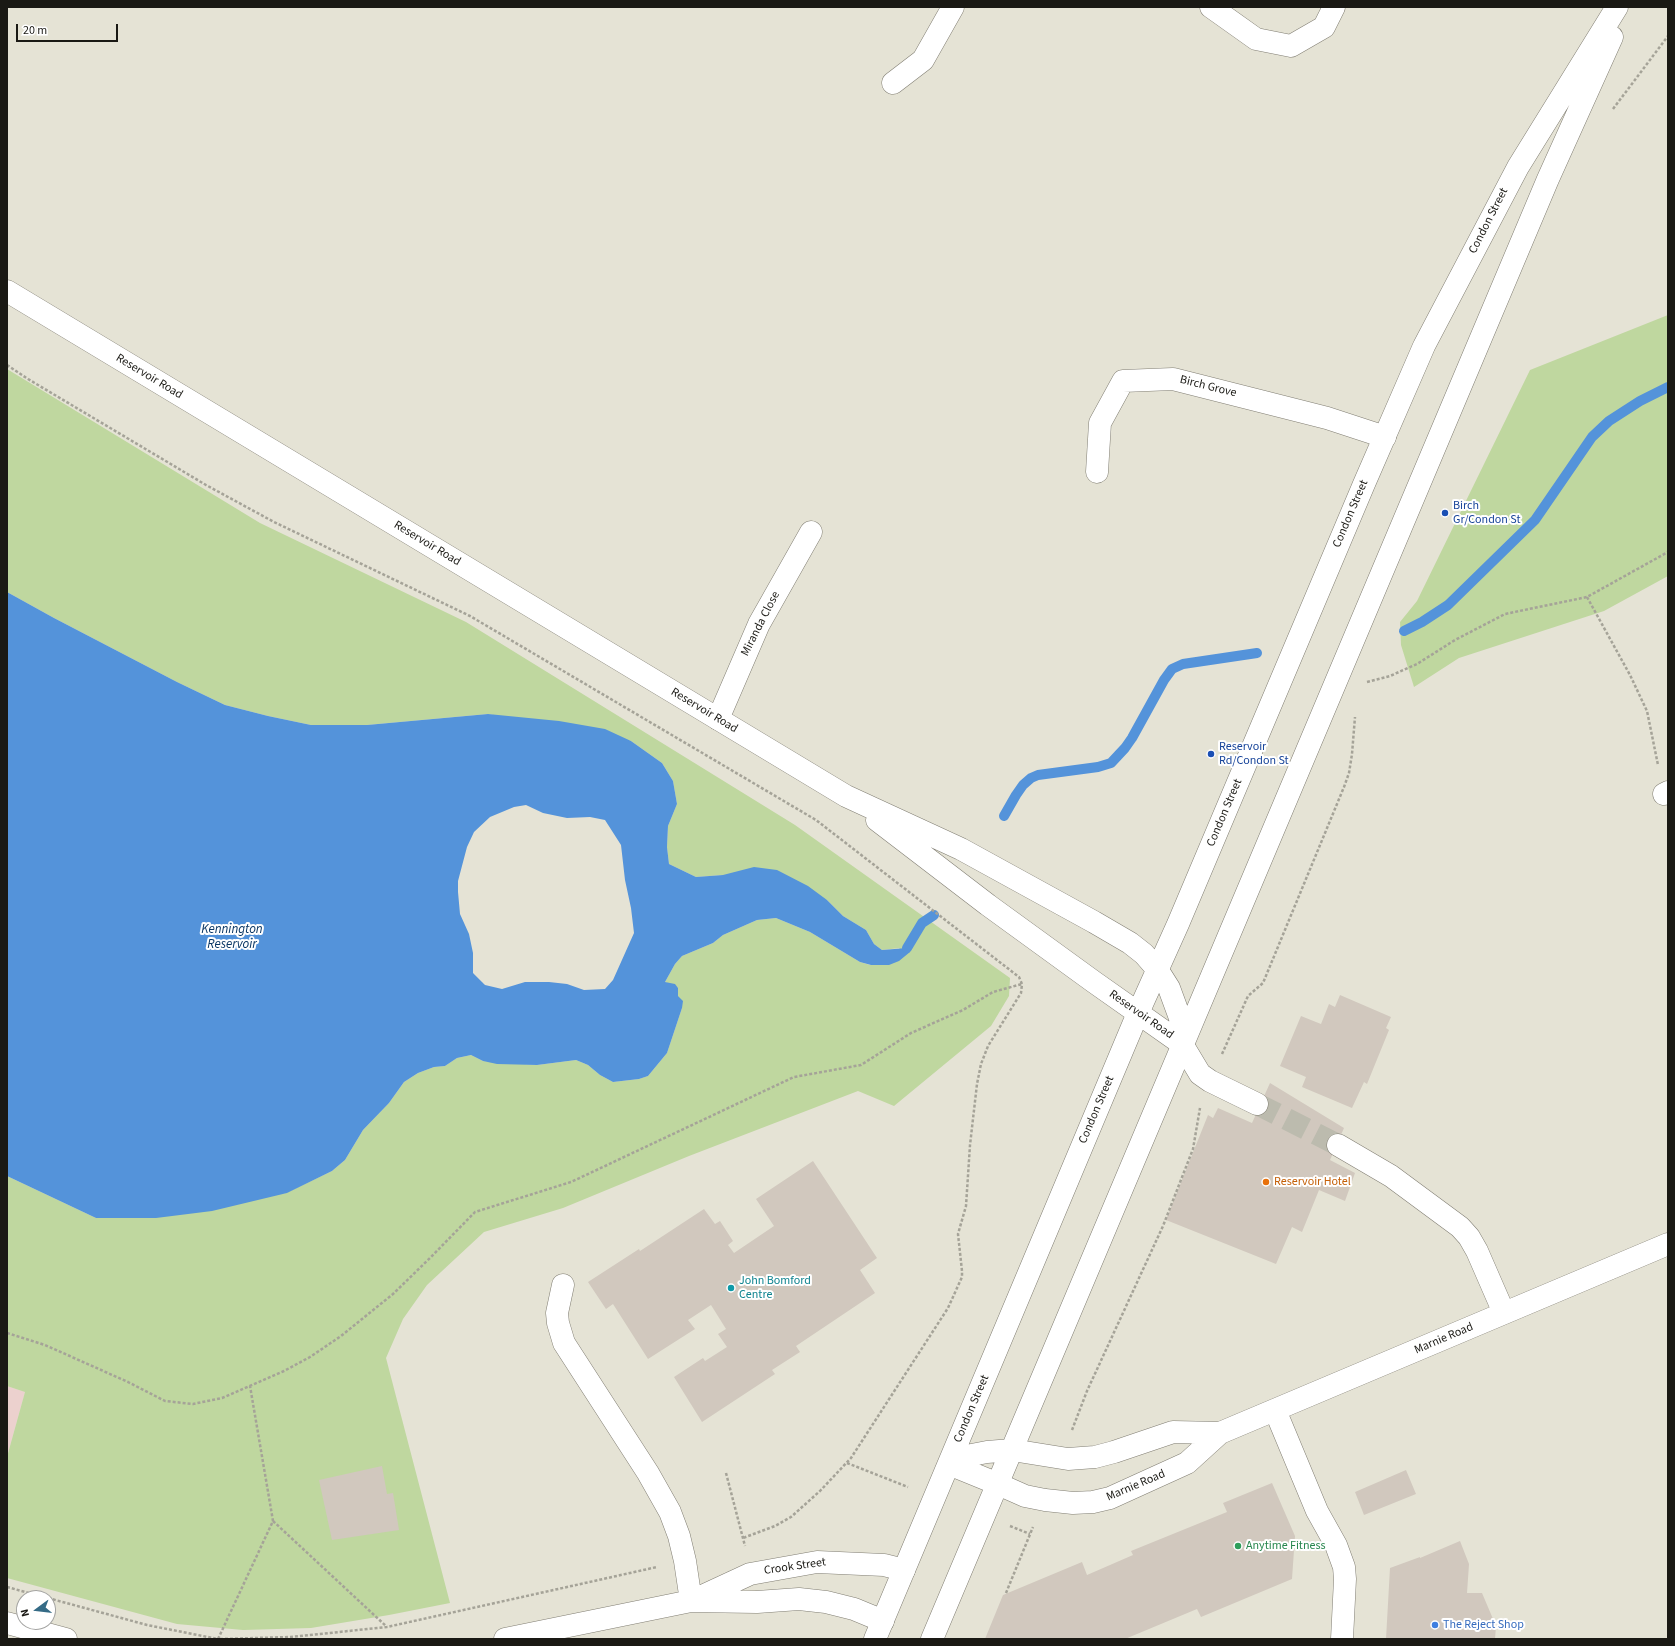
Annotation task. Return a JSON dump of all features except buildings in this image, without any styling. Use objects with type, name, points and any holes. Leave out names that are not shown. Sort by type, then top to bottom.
[{"type":"main road","points":[[893,83],[923,60],[953,7]]},
{"type":"main road","points":[[1211,7],[1256,39],[1291,46],[1324,27],[1334,7]]},
{"type":"main road","name":"Condon Street","points":[[879,1630],[1138,1013],[1178,924],[1424,346],[1518,167],[1618,7]]},
{"type":"main road","points":[[932,1639],[1545,187],[1626,7]]},
{"type":"main road","name":"Reservoir Road","points":[[7,291],[846,796],[961,849],[1130,943],[1144,954],[1157,969],[1169,988],[1180,1018],[1182,1044]]},
{"type":"main road","name":"Birch Grove","points":[[1097,472],[1100,423],[1123,381],[1173,379],[1327,418],[1385,437]]},
{"type":"main road","name":"Miranda Close","points":[[718,719],[759,624],[811,532]]},
{"type":"main road","name":"Reservoir Road","points":[[846,796],[988,905],[1182,1044]]},
{"type":"main road","points":[[1182,1044],[1196,1068],[1210,1081],[1257,1104]]},
{"type":"main road","points":[[1338,1145],[1391,1176],[1460,1227],[1469,1237],[1477,1251],[1504,1313]]},
{"type":"main road","name":"Marnie Road","points":[[950,1462],[1025,1496],[1045,1500],[1080,1502],[1093,1502],[1110,1498],[1186,1463],[1220,1434],[1668,1244]]},
{"type":"main road","points":[[563,1285],[557,1313],[558,1323],[564,1343],[648,1473],[670,1512],[679,1536],[685,1561],[691,1601]]},
{"type":"main road","points":[[1275,1410],[1312,1501],[1336,1545],[1344,1567],[1345,1585],[1342,1639]]},
{"type":"main road","name":"Marnie Road","points":[[950,1462],[987,1452],[1012,1450],[1061,1459],[1095,1457],[1137,1445],[1173,1432],[1220,1434]]},
{"type":"main road","name":"Crook Street","points":[[691,1601],[750,1574],[817,1562],[884,1565],[904,1570]]},
{"type":"main road","name":"Crook Street","points":[[505,1639],[691,1601],[757,1602],[799,1599],[826,1602],[854,1609],[879,1630]]},
{"type":"main road","points":[[7,1623],[66,1639]]},
{"type":"path","points":[[1610,116],[1668,36]]},
{"type":"path","points":[[7,365],[206,485],[274,522],[470,616],[816,820],[1019,977],[1022,984],[1021,993],[988,1046],[981,1064],[977,1084],[970,1145],[966,1206],[958,1234],[962,1277],[948,1308],[851,1458],[820,1491],[790,1517],[775,1526],[743,1538],[726,1473]]},
{"type":"path","points":[[1366,676],[1365,682],[1376,680],[1403,670],[1505,614],[1587,597],[1668,552]]},
{"type":"path","points":[[1587,597],[1630,675],[1647,711],[1666,793]]},
{"type":"path","points":[[1061,1459],[1087,1391],[1164,1226],[1193,1149],[1200,1104],[1243,1004],[1248,996],[1263,983],[1344,787],[1349,773],[1352,754],[1355,713]]},
{"type":"path","points":[[7,1333],[44,1345],[128,1382],[165,1401],[193,1404],[222,1398],[310,1357],[341,1336],[393,1294],[475,1212],[571,1182],[794,1077],[861,1065],[912,1033],[963,1010],[993,992],[1022,984]]},
{"type":"path","points":[[56,1600],[147,1625],[218,1639],[273,1521],[250,1386]]},
{"type":"path","points":[[1006,1593],[1045,1500]]},
{"type":"path","points":[[273,1521],[387,1627]]},
{"type":"path","points":[[220,1639],[291,1637],[387,1627],[685,1561]]},
{"type":"path","points":[[7,1587],[18,1590]]},
{"type":"shaded area","points":[[7,1386],[25,1392],[7,1457]]},
{"type":"green space","points":[[1668,315],[1668,576],[1604,611],[1459,658],[1414,687],[1401,645],[1400,622],[1417,601],[1530,370]]},
{"type":"green space","points":[[7,369],[260,523],[466,622],[795,825],[1010,978],[1009,996],[991,1026],[894,1106],[858,1091],[689,1156],[563,1208],[484,1232],[427,1285],[403,1319],[386,1358],[450,1603],[311,1628],[243,1630],[177,1624],[56,1591],[56,1590],[7,1578],[7,1457],[25,1392],[7,1386],[7,1176],[96,1218],[286,1193],[332,1171],[345,1160],[363,1130],[389,1103],[404,1082],[418,1073],[434,1067],[445,1066],[457,1058],[471,1055],[483,1061],[537,1065],[576,1060],[588,1065],[600,1075],[613,1082],[639,1079],[648,1076],[667,1053],[682,1008],[678,996],[678,988],[665,982],[675,964],[682,956],[713,943],[723,935],[757,920],[776,918],[810,932],[860,962],[870,965],[880,965],[900,948],[882,950],[874,944],[866,930],[843,916],[827,900],[723,875],[696,877],[669,864],[667,847],[668,826],[677,804],[673,781],[662,763],[631,741],[488,714],[367,725],[311,725],[268,716],[225,705],[177,682],[7,592]]},
{"type":"water","name":"Kennington Reservoir","points":[[7,592],[177,682],[225,705],[268,716],[311,725],[367,725],[488,714],[559,721],[605,729],[631,741],[662,763],[673,781],[677,804],[668,826],[667,847],[669,864],[696,877],[723,875],[754,867],[777,870],[808,886],[827,900],[843,916],[866,930],[874,944],[882,950],[907,948],[910,952],[899,961],[889,965],[871,965],[860,962],[810,932],[776,918],[757,920],[723,935],[713,943],[682,956],[675,964],[665,982],[675,984],[678,988],[678,996],[683,1001],[682,1008],[667,1053],[648,1076],[639,1079],[613,1082],[600,1075],[588,1065],[576,1060],[537,1065],[497,1064],[483,1061],[471,1055],[457,1058],[445,1066],[434,1067],[418,1073],[404,1082],[389,1103],[363,1130],[345,1160],[332,1171],[287,1193],[212,1211],[156,1218],[96,1218],[7,1176]],"holes":[[[526,805],[543,813],[567,818],[590,817],[605,820],[621,845],[634,933],[613,980],[605,989],[584,990],[567,984],[549,982],[525,982],[502,989],[485,985],[473,973],[473,953],[469,934],[460,914],[458,892],[458,881],[467,847],[474,832],[490,817],[514,807]]]},
{"type":"waterway","points":[[1404,631],[1422,622],[1448,605],[1535,520],[1592,437],[1609,421],[1640,401],[1668,387]]},
{"type":"waterway","points":[[1004,816],[1023,785],[1031,778],[1038,775],[1098,767],[1111,763],[1132,738],[1164,680],[1172,669],[1183,664],[1257,653]]},
{"type":"waterway","points":[[907,948],[922,923],[934,915]]},
{"type":"tunnel","points":[[1257,1104],[1338,1145]]},
{"type":"place","name":"Birch Gr/Condon St","points":[[1445,513]]},
{"type":"place","name":"Reservoir Rd/Condon St","points":[[1211,754]]},
{"type":"place","name":"Reservoir Hotel","points":[[1266,1182]]},
{"type":"place","name":"John Bomford Centre","points":[[731,1288]]},
{"type":"place","name":"Anytime Fitness","points":[[1238,1546]]},
{"type":"place","name":"The Reject Shop","points":[[1435,1625]]}]
